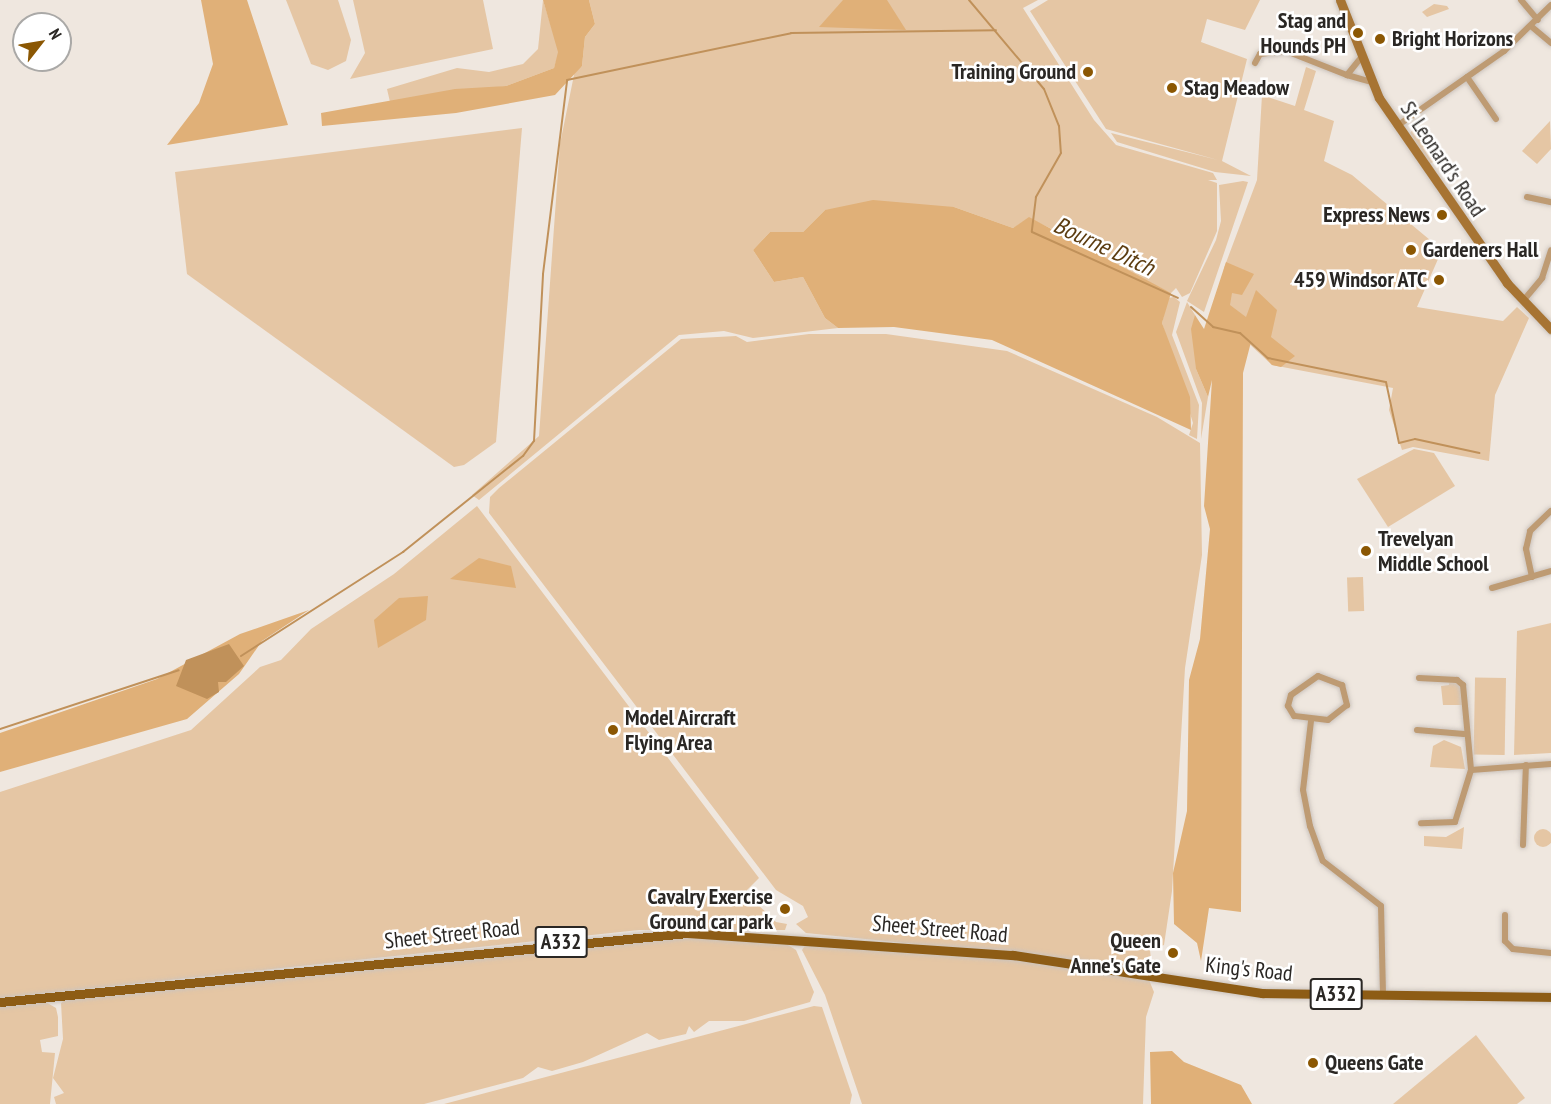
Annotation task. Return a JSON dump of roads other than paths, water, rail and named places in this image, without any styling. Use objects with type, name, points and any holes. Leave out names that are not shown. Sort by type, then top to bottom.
[{"type":"main road","name":"St Leonard's Road","points":[[1340,0],[1360,59],[1371,82],[1440,194],[1522,301],[1551,329]]},
{"type":"main road","name":"Sheet Street Road","points":[[0,1002],[654,934],[909,945],[1124,970]]},
{"type":"main road","name":"King's Road","points":[[1124,970],[1262,993],[1551,997]]},
{"type":"street","points":[[1521,0],[1538,20]]},
{"type":"street","points":[[1397,126],[1467,77],[1532,27],[1550,8]]},
{"type":"street","points":[[1532,27],[1551,43]]},
{"type":"street","points":[[1255,63],[1260,54],[1286,51],[1371,82]]},
{"type":"street","points":[[1347,75],[1360,59]]},
{"type":"street","points":[[1467,77],[1496,119]]},
{"type":"street","points":[[1527,197],[1551,202]]},
{"type":"street","points":[[1522,301],[1542,278],[1551,250]]},
{"type":"street","points":[[1532,577],[1526,549],[1530,531],[1551,512]]},
{"type":"street","points":[[1492,588],[1551,572]]},
{"type":"street","points":[[1318,676],[1332,678],[1348,694],[1347,705],[1341,714],[1311,721],[1294,716],[1288,706],[1291,695],[1318,676]]},
{"type":"street","points":[[1419,678],[1463,685],[1464,734],[1471,770],[1455,822],[1421,823]]},
{"type":"street","points":[[1311,721],[1303,790],[1310,825],[1323,861],[1381,906],[1383,995]]},
{"type":"street","points":[[1417,730],[1464,734]]},
{"type":"street","points":[[1471,770],[1551,764]]},
{"type":"street","points":[[1523,845],[1526,765]]},
{"type":"street","points":[[1505,915],[1505,941],[1513,949],[1551,953]]},
{"type":"waterway","name":"Bourne Ditch","points":[[969,0],[1044,89],[1059,126],[1061,153],[1036,197],[1032,232],[1178,298]]},
{"type":"waterway","points":[[241,656],[403,552],[523,456],[534,441],[543,274],[567,80],[791,33],[996,30]]},
{"type":"waterway","name":"Bourne Ditch","points":[[1191,307],[1213,327],[1240,333],[1268,358],[1386,382],[1399,443],[1415,439],[1479,453]]},
{"type":"waterway","points":[[0,729],[179,670]]},
{"type":"place","name":"Stag and Hounds PH","points":[[1358,33]]},
{"type":"place","name":"Bright Horizons","points":[[1380,39]]},
{"type":"place","name":"Training Ground","points":[[1088,72]]},
{"type":"place","name":"Stag Meadow","points":[[1172,88]]},
{"type":"place","name":"Express News","points":[[1442,215]]},
{"type":"place","name":"Gardeners Hall","points":[[1411,250]]},
{"type":"place","name":"459 Windsor ATC","points":[[1439,280]]},
{"type":"place","name":"Trevelyan Middle School","points":[[1366,551]]},
{"type":"place","name":"Model Aircraft Flying Area","points":[[613,730]]},
{"type":"place","name":"Cavalry Exercise Ground car park","points":[[785,909]]},
{"type":"place","name":"Queen Anne's Gate","points":[[1173,953]]},
{"type":"place","name":"Queens Gate","points":[[1313,1063]]}]
